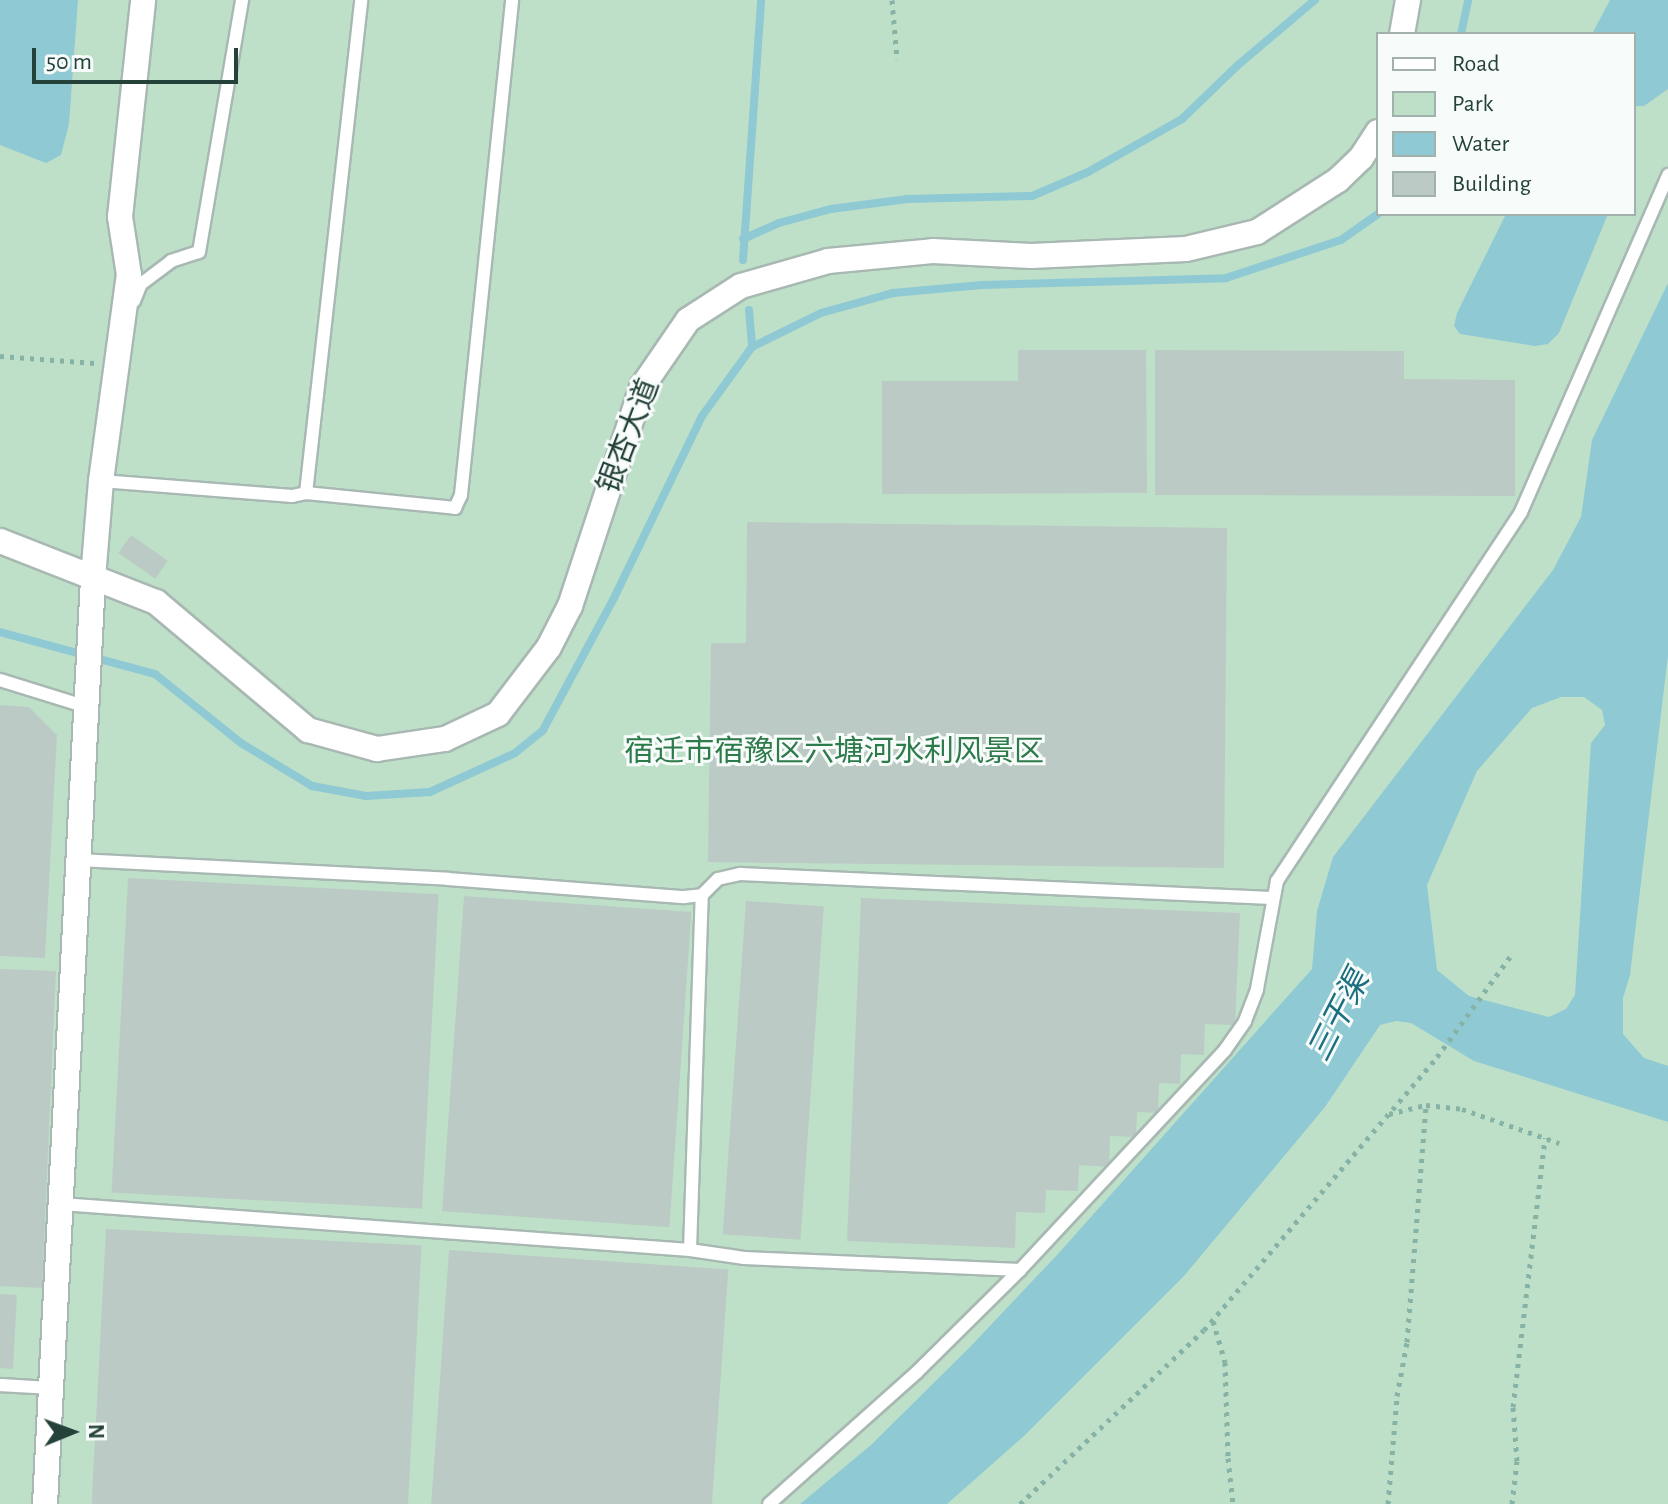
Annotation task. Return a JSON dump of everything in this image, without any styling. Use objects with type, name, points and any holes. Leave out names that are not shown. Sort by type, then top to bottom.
[{"type":"street","points":[[45,1504],[94,586],[101,481],[129,275],[120,217],[143,0]]},
{"type":"street","points":[[1402,32],[1408,0]]},
{"type":"street","name":"银杏大道","points":[[0,541],[94,586],[156,602],[308,730],[377,749],[445,739],[498,714],[549,647],[570,606],[642,387],[688,320],[741,286],[828,261],[933,251],[1031,256],[1186,249],[1257,232],[1338,180],[1361,158],[1376,135]]},
{"type":"lane","points":[[118,339],[141,284],[171,261],[199,252],[242,0]]},
{"type":"lane","points":[[306,493],[361,0]]},
{"type":"lane","points":[[101,481],[292,496],[306,493],[455,508],[461,495],[512,0]]},
{"type":"lane","points":[[769,1504],[917,1372],[1020,1270],[1225,1050],[1245,1021],[1257,989],[1271,898],[1277,881],[1521,512],[1668,175]]},
{"type":"lane","points":[[0,680],[87,707]]},
{"type":"lane","points":[[79,860],[448,879],[684,897],[702,895],[718,879],[740,874],[1271,898]]},
{"type":"lane","points":[[690,1250],[702,895]]},
{"type":"lane","points":[[61,1204],[690,1250],[744,1258],[1020,1270]]},
{"type":"lane","points":[[0,1385],[51,1388]]},
{"type":"path","points":[[892,0],[897,60]]},
{"type":"path","points":[[0,356],[115,364]]},
{"type":"path","points":[[1020,1504],[1213,1320],[1437,1057],[1510,957]]},
{"type":"path","points":[[1388,1114],[1426,1105],[1462,1109],[1559,1143]]},
{"type":"path","points":[[1388,1504],[1397,1396],[1407,1342],[1426,1105]]},
{"type":"path","points":[[1512,1504],[1517,1461],[1513,1407],[1545,1138]]},
{"type":"path","points":[[1213,1320],[1225,1362],[1227,1445],[1233,1504]]},
{"type":"green space","name":"宿迁市宿豫区六塘河水利风景区","points":[[0,0],[1668,0],[1668,1504],[0,1504]]},
{"type":"water","points":[[0,0],[78,0],[69,124],[61,155],[46,163],[0,145]]},
{"type":"water","points":[[1610,0],[1668,0],[1668,89],[1644,106],[1636,106],[1636,32],[1593,32]]},
{"type":"water","points":[[1505,216],[1607,216],[1559,333],[1548,344],[1535,346],[1460,334],[1454,326],[1457,313]]},
{"type":"water","name":"三干渠","points":[[1668,283],[1668,655],[1630,975],[1623,998],[1623,1034],[1644,1058],[1668,1066],[1668,1122],[1474,1061],[1411,1023],[1396,1021],[1380,1025],[1325,1107],[1184,1276],[1024,1436],[947,1504],[800,1504],[871,1445],[970,1347],[1057,1255],[1312,969],[1317,911],[1333,857],[1553,570],[1581,517],[1592,440]],"holes":[[[1561,697],[1584,697],[1602,710],[1605,725],[1591,743],[1575,995],[1566,1009],[1549,1017],[1469,996],[1437,970],[1427,885],[1477,771],[1532,708]]]},
{"type":"building","points":[[1018,350],[1146,350],[1147,493],[882,494],[882,381],[1018,381]]},
{"type":"building","points":[[1155,350],[1404,351],[1404,379],[1515,380],[1515,496],[1155,495]]},
{"type":"building","points":[[747,522],[1227,528],[1224,868],[708,862],[711,643],[746,643]]},
{"type":"building","points":[[131,535],[168,561],[155,579],[118,553]]},
{"type":"building","points":[[0,705],[29,707],[57,735],[45,958],[0,956]]},
{"type":"building","points":[[128,878],[439,894],[422,1209],[112,1193]]},
{"type":"building","points":[[464,896],[691,912],[669,1227],[442,1211]]},
{"type":"building","points":[[861,898],[1240,913],[1235,1025],[1205,1024],[1204,1055],[1181,1054],[1180,1084],[1159,1083],[1158,1113],[1137,1112],[1136,1137],[1110,1136],[1109,1167],[1079,1165],[1078,1191],[1046,1190],[1045,1213],[1016,1212],[1015,1248],[847,1241]]},
{"type":"building","points":[[746,901],[824,906],[801,1240],[723,1234]]},
{"type":"building","points":[[0,969],[56,971],[42,1288],[0,1286]]},
{"type":"building","points":[[106,1229],[422,1246],[408,1504],[92,1504]]},
{"type":"building","points":[[449,1250],[728,1270],[712,1504],[431,1504]]},
{"type":"building","points":[[0,1294],[17,1295],[13,1369],[0,1368]]},
{"type":"waterway","points":[[743,260],[761,0]]},
{"type":"waterway","points":[[743,239],[779,223],[831,209],[907,199],[1032,196],[1088,172],[1182,119],[1238,65],[1315,0]]},
{"type":"waterway","points":[[1461,32],[1468,0]]},
{"type":"waterway","points":[[0,632],[155,674],[241,743],[312,786],[366,796],[430,792],[515,753],[543,730],[614,598],[702,416],[752,347],[821,313],[893,293],[982,285],[1226,278],[1341,240],[1376,215]]},
{"type":"waterway","points":[[749,310],[752,347]]}]
